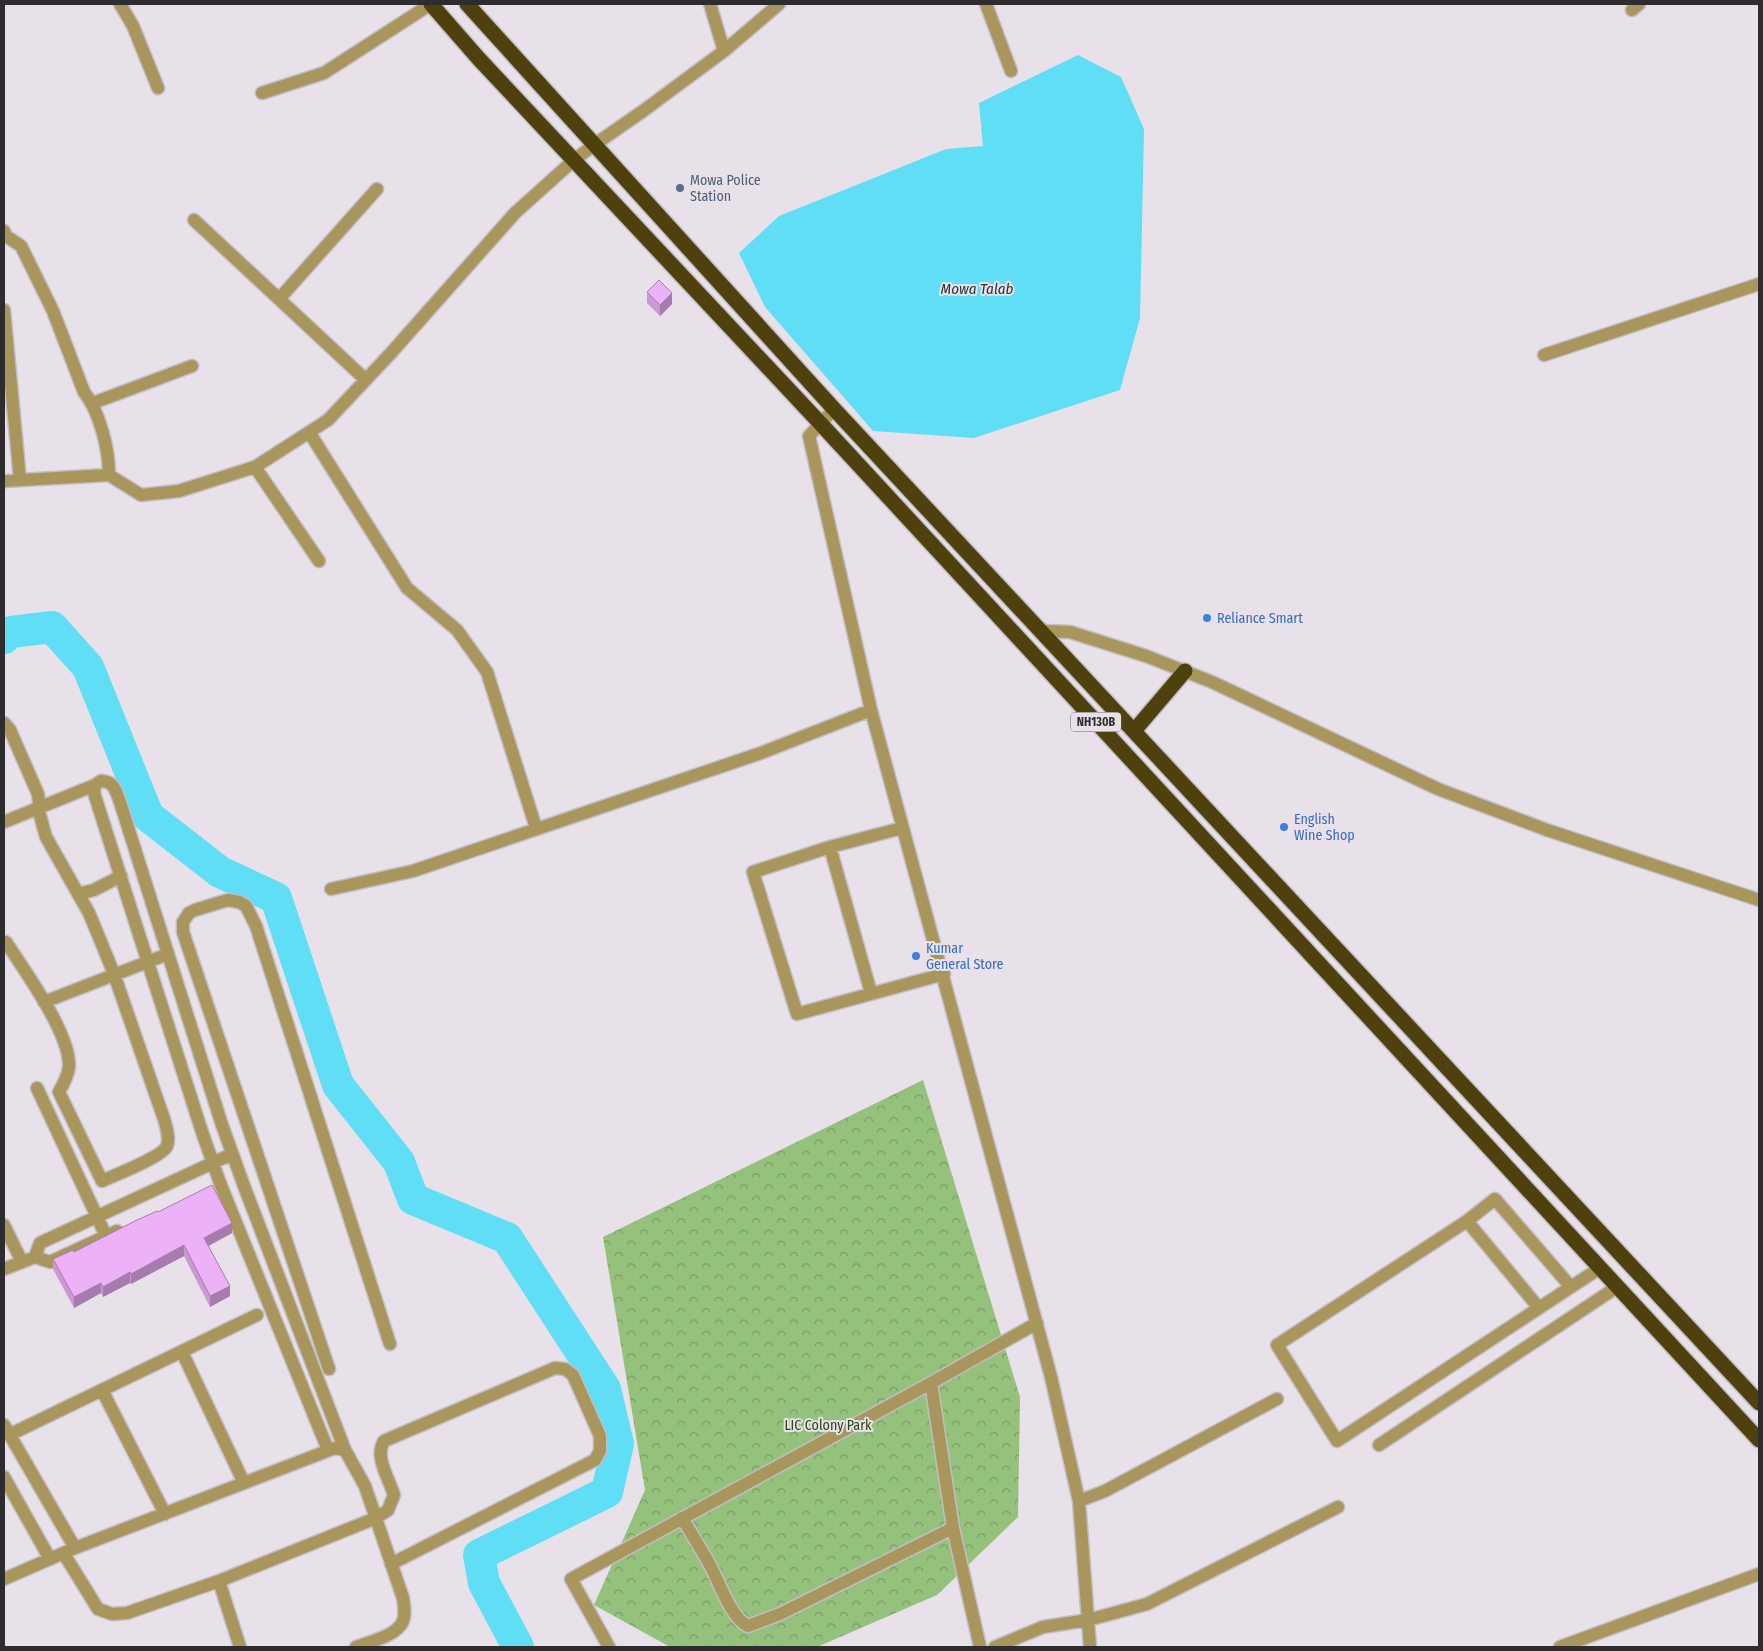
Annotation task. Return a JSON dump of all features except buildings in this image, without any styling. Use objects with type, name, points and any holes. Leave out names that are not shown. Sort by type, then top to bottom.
[{"type":"highway","name":"NH130B","points":[[431,4],[479,60],[820,423],[1759,1440]]},
{"type":"highway","name":"NH130B","points":[[467,4],[834,409],[1759,1402]]},
{"type":"highway","points":[[1134,731],[1185,671]]},
{"type":"street","points":[[120,4],[132,26],[158,88]]},
{"type":"street","points":[[262,93],[324,73],[431,4]]},
{"type":"street","points":[[710,4],[724,51]]},
{"type":"street","points":[[4,481],[109,475],[141,495],[179,491],[255,467],[328,420],[515,213],[574,160],[724,51],[779,4]]},
{"type":"street","points":[[986,4],[1011,71]]},
{"type":"street","points":[[279,299],[377,189]]},
{"type":"street","points":[[194,220],[366,380]]},
{"type":"street","points":[[5,237],[21,246],[52,311],[84,392],[92,403],[109,458],[109,475]]},
{"type":"street","points":[[1544,355],[1759,284]]},
{"type":"street","points":[[4,310],[20,480]]},
{"type":"street","points":[[92,403],[192,366]]},
{"type":"street","points":[[834,409],[809,436],[871,710],[902,828],[944,974],[1051,1377],[1079,1501],[1090,1647]]},
{"type":"street","points":[[309,432],[407,588],[457,630],[488,672],[536,828]]},
{"type":"street","points":[[255,467],[319,561]]},
{"type":"street","points":[[1041,631],[1070,632],[1146,656],[1212,682],[1438,789],[1547,830],[1759,900]]},
{"type":"street","points":[[331,890],[413,871],[761,753],[871,710]]},
{"type":"street","points":[[4,723],[10,730],[38,794],[38,808],[46,837],[89,913],[114,974],[164,1119],[168,1145],[161,1154],[102,1181],[59,1092],[69,1068],[66,1047],[44,1002],[6,942]]},
{"type":"street","points":[[4,822],[101,781],[108,781],[114,786],[236,1164],[345,1450],[365,1486],[403,1598],[403,1622],[395,1631],[356,1647]]},
{"type":"street","points":[[95,785],[94,793],[213,1163],[215,1185],[328,1450]]},
{"type":"street","points":[[902,828],[830,847],[753,872],[797,1014],[944,974]]},
{"type":"street","points":[[830,847],[871,993]]},
{"type":"street","points":[[78,894],[94,890],[121,876]]},
{"type":"street","points":[[329,1369],[183,932],[184,922],[189,914],[195,910],[228,900],[239,902],[246,906],[256,926],[390,1344]]},
{"type":"street","points":[[44,1002],[168,954]]},
{"type":"street","points":[[167,1021],[187,1014]]},
{"type":"street","points":[[187,1085],[207,1078]]},
{"type":"street","points":[[37,1088],[106,1236]]},
{"type":"street","points":[[35,1257],[40,1244],[213,1163],[236,1164],[258,1156]]},
{"type":"street","points":[[215,1185],[236,1164]]},
{"type":"street","points":[[1571,1287],[1495,1199],[1467,1221],[1277,1345],[1336,1441],[1600,1268]]},
{"type":"street","points":[[1467,1221],[1539,1308]]},
{"type":"street","points":[[4,1270],[35,1257],[50,1262],[132,1224]]},
{"type":"street","points":[[4,1225],[22,1262]]},
{"type":"street","points":[[1379,1445],[1617,1287]]},
{"type":"street","points":[[257,1316],[102,1390],[6,1430],[98,1609],[112,1614],[127,1613],[218,1581],[376,1518],[388,1510],[394,1494],[380,1455],[380,1448],[384,1441],[555,1368],[565,1369],[573,1375],[600,1436],[600,1451],[595,1460],[391,1564]]},
{"type":"street","points":[[609,1647],[571,1579],[931,1383],[1037,1323]]},
{"type":"street","points":[[182,1352],[244,1483]]},
{"type":"street","points":[[931,1383],[953,1528],[980,1647]]},
{"type":"street","points":[[102,1390],[165,1514]]},
{"type":"street","points":[[1079,1501],[1105,1491],[1278,1400]]},
{"type":"street","points":[[4,1579],[69,1551],[328,1450],[335,1448],[345,1450]]},
{"type":"street","points":[[4,1477],[50,1559]]},
{"type":"street","points":[[995,1647],[1043,1627],[1088,1620],[1147,1604],[1338,1507]]},
{"type":"street","points":[[682,1518],[732,1608],[743,1624],[748,1626],[780,1614],[953,1528]]},
{"type":"street","points":[[1560,1647],[1759,1574]]},
{"type":"street","points":[[218,1581],[240,1647]]},
{"type":"green space","name":"LIC Colony Park","points":[[923,1080],[1020,1397],[1018,1517],[937,1595],[817,1647],[670,1647],[594,1605],[645,1490],[603,1237]]},
{"type":"water","name":"Mowa Talab","points":[[1078,55],[1121,77],[1144,129],[1140,318],[1120,390],[974,438],[873,431],[765,307],[739,253],[779,216],[946,149],[983,146],[979,103]]},
{"type":"waterway","points":[[4,638],[11,632],[52,627],[88,667],[148,816],[220,872],[276,898],[338,1085],[399,1162],[413,1199],[507,1238],[605,1389],[618,1444],[607,1492],[479,1555],[484,1583],[518,1647]]},
{"type":"place","name":"Mowa Police Station","points":[[680,188]]},
{"type":"place","name":"Reliance Smart","points":[[1207,618]]},
{"type":"place","name":"English Wine Shop","points":[[1284,827]]},
{"type":"place","name":"Kumar General Store","points":[[916,956]]}]
